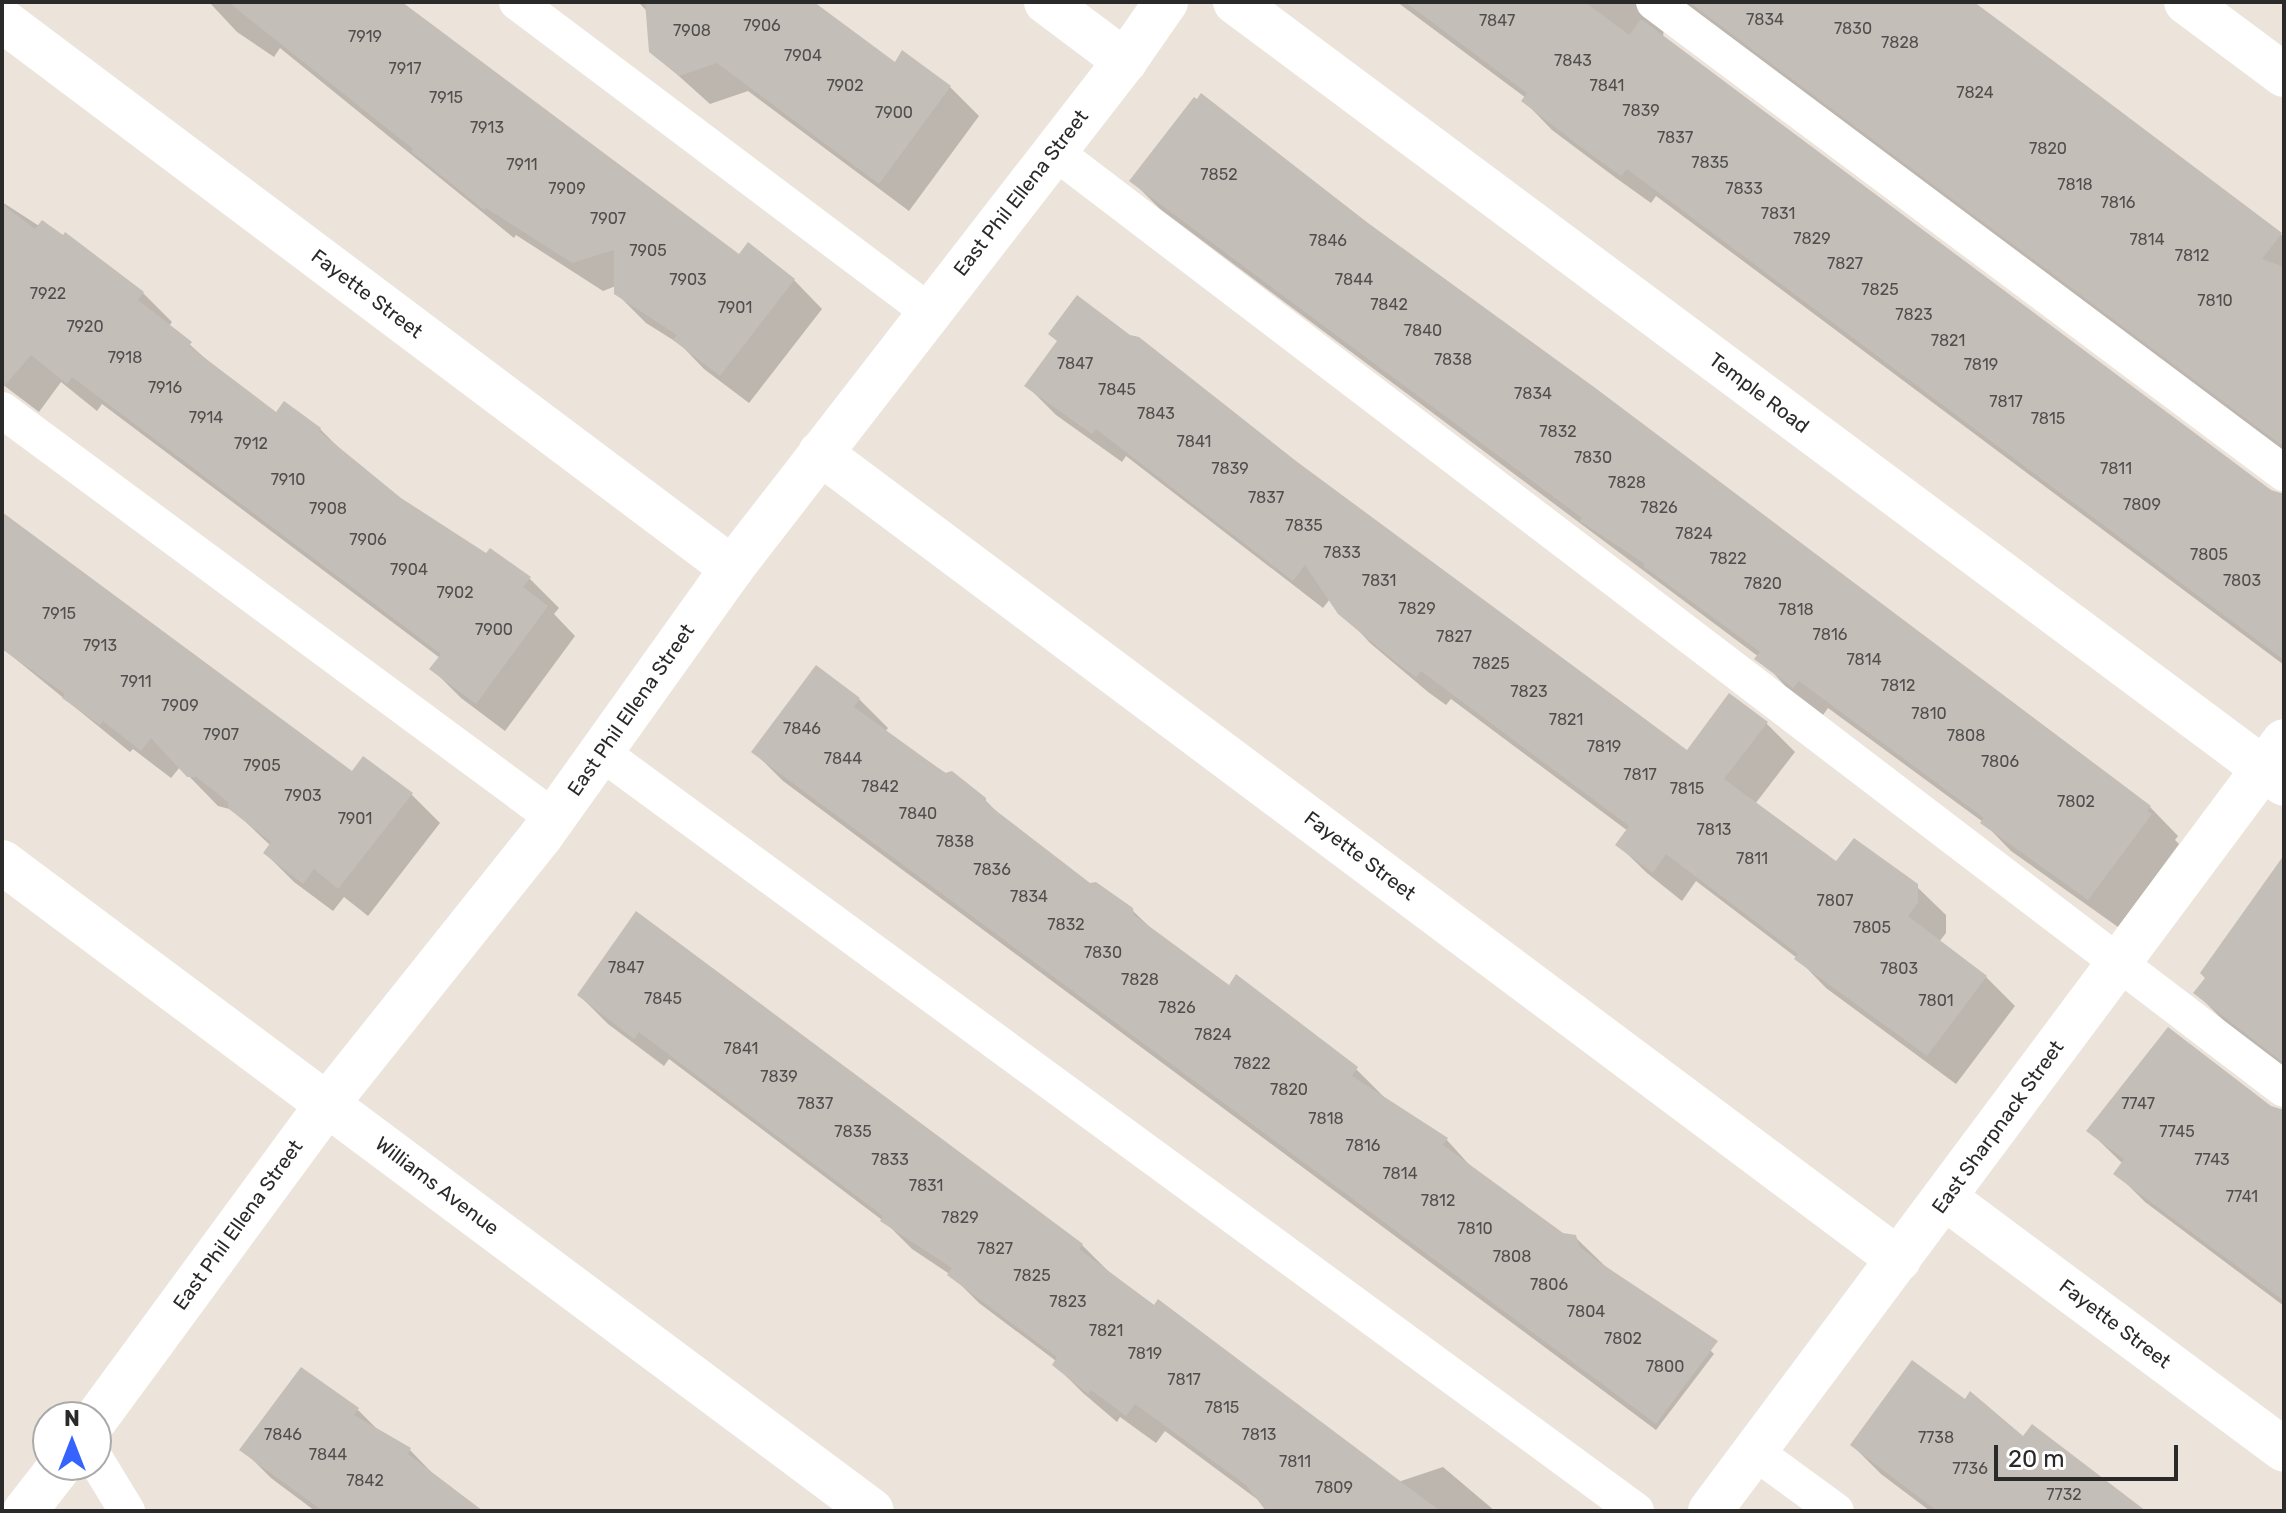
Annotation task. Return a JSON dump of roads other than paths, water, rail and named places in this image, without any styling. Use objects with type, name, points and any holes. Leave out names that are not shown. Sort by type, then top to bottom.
[{"type":"street","points":[[1046,2],[1125,61]]},
{"type":"street","name":"East Phil Ellena Street","points":[[109,1401],[327,1104],[554,818],[732,568],[928,311],[1125,61],[1166,2]]},
{"type":"street","name":"Temple Road","points":[[1235,2],[2277,764]]},
{"type":"street","points":[[2186,2],[2284,75]]},
{"type":"street","name":"Fayette Street","points":[[2,20],[732,568]]},
{"type":"street","name":"Fayette Street","points":[[820,453],[1899,1260]]},
{"type":"street","name":"East Sharpnack Street","points":[[1710,1511],[2117,964],[2277,764]]},
{"type":"street","name":"Williams Avenue","points":[[2,862],[872,1511]]},
{"type":"street","name":"Fayette Street","points":[[1945,1198],[2284,1450]]},
{"type":"street","points":[[25,1511],[48,1481]]},
{"type":"lane","points":[[517,2],[928,311]]},
{"type":"lane","points":[[1654,2],[2284,473]]},
{"type":"lane","points":[[1055,152],[2284,1089]]},
{"type":"lane","points":[[2,410],[554,818]]},
{"type":"lane","points":[[602,753],[1636,1511]]},
{"type":"lane","points":[[1755,1452],[1836,1511]]},
{"type":"lane","points":[[109,1481],[127,1511]]}]
